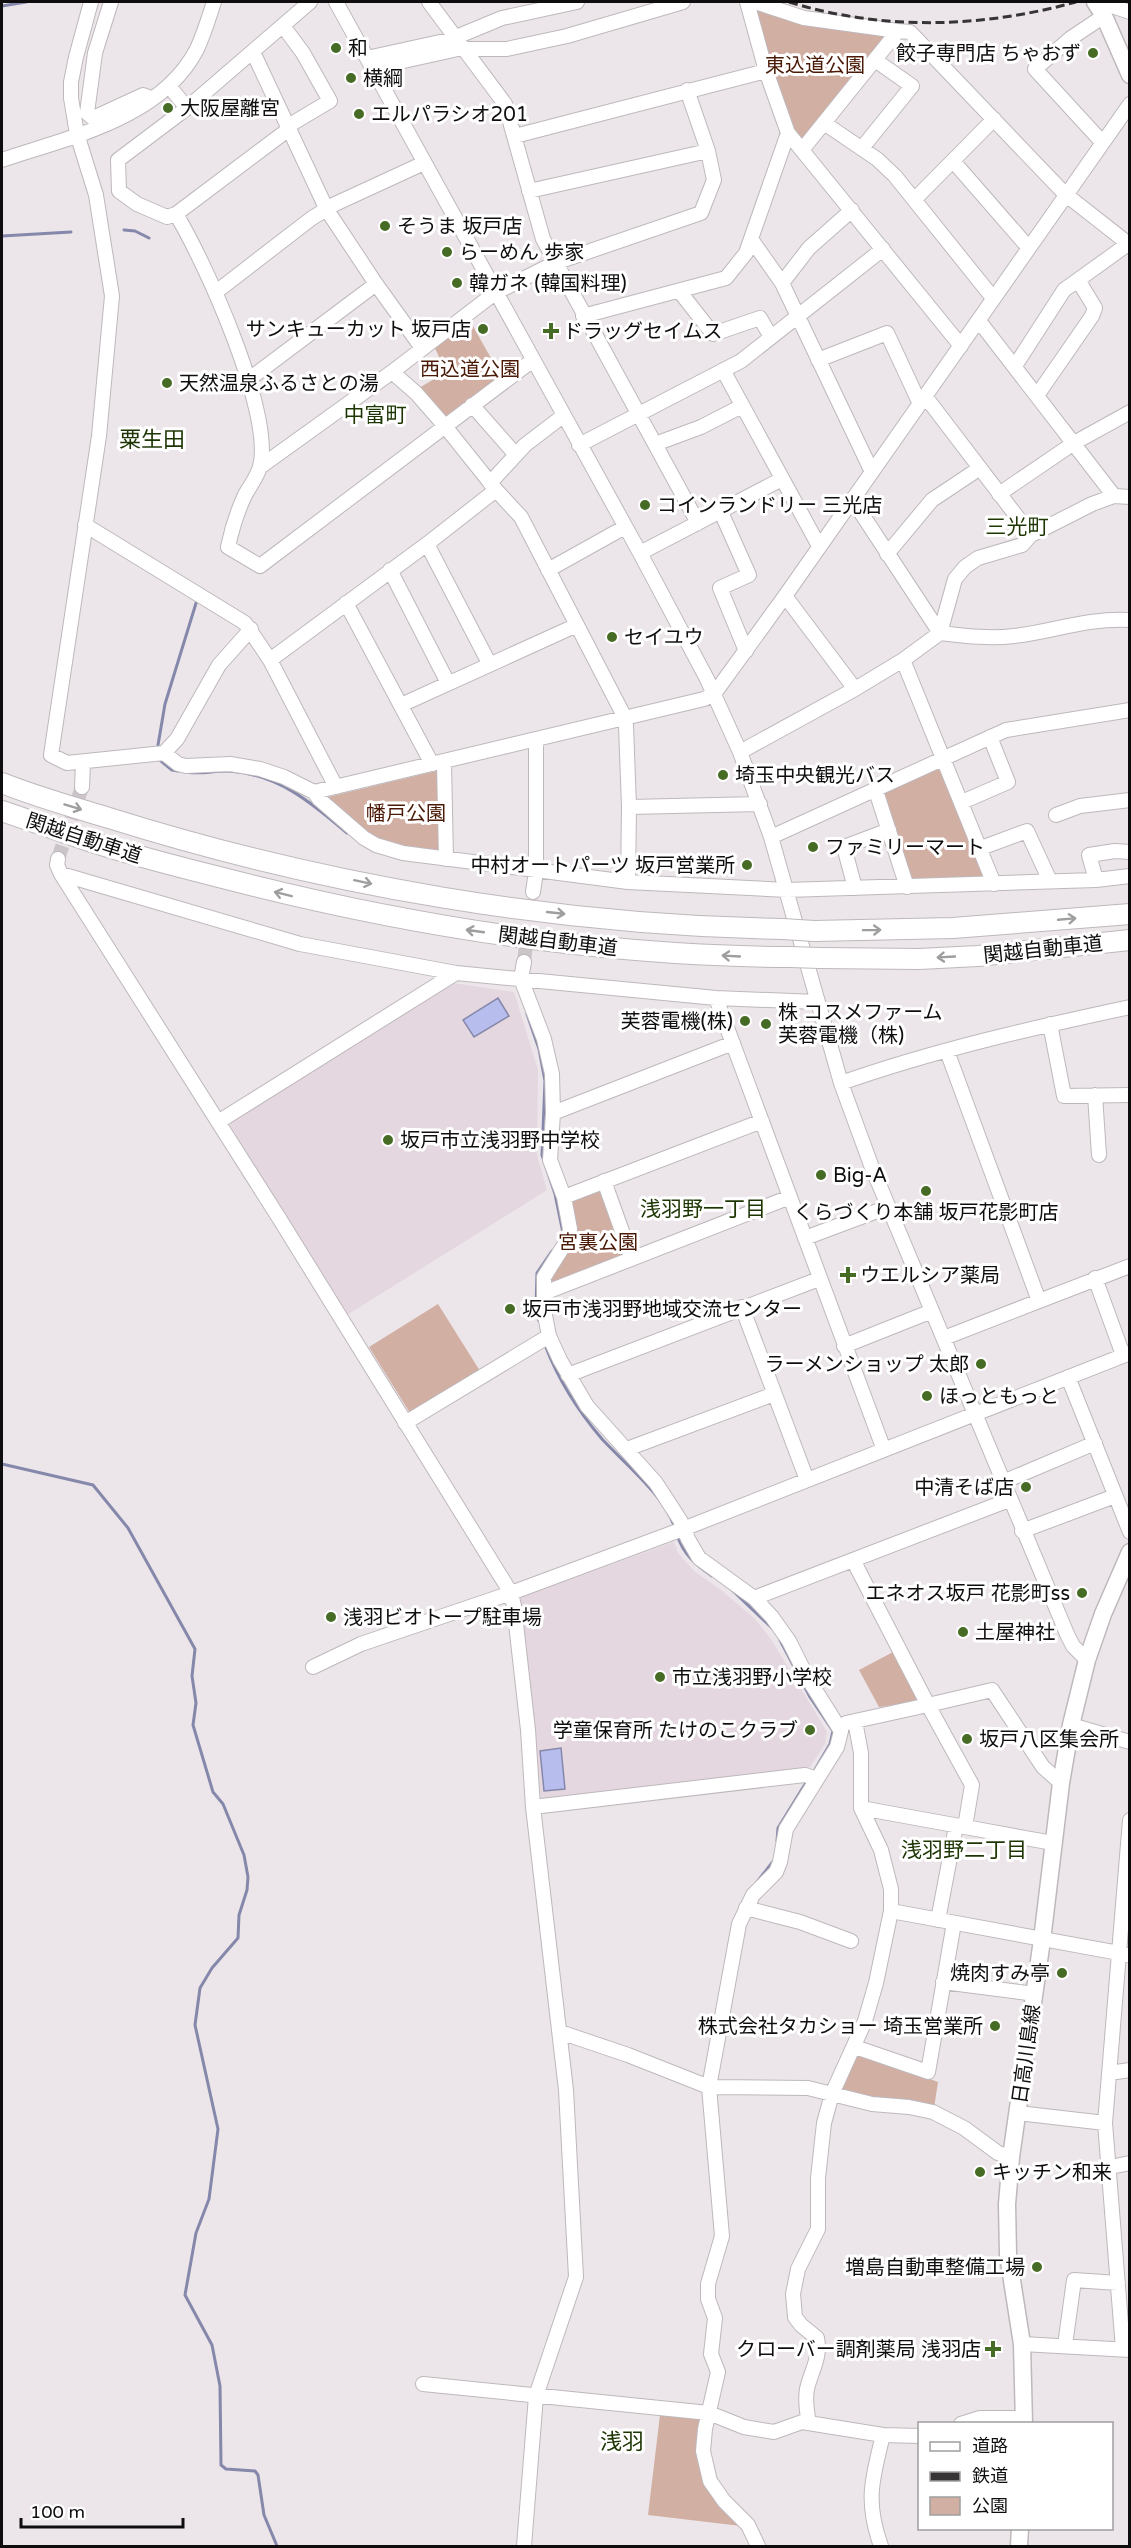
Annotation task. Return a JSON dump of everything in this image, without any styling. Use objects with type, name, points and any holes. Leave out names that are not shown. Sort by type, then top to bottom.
[{"type":"highway","name":"関越自動車道","points":[[10,786],[154,832],[289,867],[405,891],[479,903],[611,919],[814,930],[953,928],[1130,914]]},
{"type":"highway","name":"関越自動車道","points":[[8,813],[92,843],[335,905],[463,930],[612,948],[790,957],[919,959],[978,956],[1130,940]]},
{"type":"main road","points":[[1099,8],[1130,75]]},
{"type":"main road","name":"日高川島線","points":[[1024,2421],[1022,2344],[1008,2255],[1007,2204],[1011,2157],[1035,1994],[1061,1783],[1071,1725],[1087,1660],[1103,1614],[1130,1552]]},
{"type":"main road","points":[[1019,2547],[1020,2530]]},
{"type":"street","points":[[2,160],[73,136],[131,112],[153,99],[169,86],[197,49],[214,2]]},
{"type":"street","points":[[282,26],[303,53],[330,101],[289,127],[176,214],[166,217],[137,204],[119,192],[118,159],[187,108],[253,52],[282,26],[310,2]]},
{"type":"street","points":[[336,2],[640,553],[714,694],[760,804],[787,890],[841,1083],[888,1207],[1067,1634],[1073,1646],[1087,1660]]},
{"type":"street","points":[[429,2],[505,104],[543,239],[583,316],[698,522]]},
{"type":"street","points":[[370,63],[455,37],[502,18],[577,2]]},
{"type":"street","points":[[370,63],[464,49],[507,49],[627,20],[683,2]]},
{"type":"street","points":[[747,2],[766,71],[788,134],[961,346]]},
{"type":"street","points":[[755,2],[804,18],[910,32],[1065,194],[1129,245],[1065,290],[1015,366]]},
{"type":"street","points":[[111,3],[95,53],[87,113],[93,118],[143,95],[153,99]]},
{"type":"street","points":[[111,3],[102,10],[91,5],[71,82],[73,136],[96,195],[112,296],[99,436],[51,755],[67,763],[83,763],[164,753],[177,739],[219,665],[251,630]]},
{"type":"street","points":[[1102,142],[1035,69],[1071,38],[1099,8],[1112,6],[1130,12]]},
{"type":"street","points":[[802,150],[898,31]]},
{"type":"street","points":[[253,52],[327,210],[422,348]]},
{"type":"street","points":[[862,148],[912,86],[875,60]]},
{"type":"street","points":[[515,136],[766,71]]},
{"type":"street","points":[[169,86],[187,108]]},
{"type":"street","points":[[260,466],[392,372],[495,293],[555,263],[701,213],[714,180],[708,151],[687,90]]},
{"type":"street","points":[[314,792],[704,699],[714,694],[1130,104]]},
{"type":"street","points":[[915,199],[994,119]]},
{"type":"street","points":[[824,123],[862,148],[895,176],[993,298]]},
{"type":"street","points":[[583,316],[726,278],[746,253],[788,134]]},
{"type":"street","points":[[529,191],[708,151]]},
{"type":"street","points":[[953,161],[1028,247]]},
{"type":"street","points":[[216,292],[312,218],[424,163]]},
{"type":"street","points":[[782,283],[809,248],[852,210]]},
{"type":"street","points":[[176,214],[216,292],[248,380],[261,431],[260,466],[233,524],[228,547],[260,566],[532,360]]},
{"type":"street","points":[[751,239],[782,283],[872,472]]},
{"type":"street","points":[[579,445],[741,361],[882,249]]},
{"type":"street","points":[[1038,394],[1092,316],[1095,308],[1078,280]]},
{"type":"street","points":[[248,380],[376,284]]},
{"type":"street","points":[[680,292],[713,334],[760,318],[771,337]]},
{"type":"street","points":[[979,321],[1038,394],[1114,496]]},
{"type":"street","points":[[818,360],[886,333],[922,400],[980,468],[1031,535]]},
{"type":"street","points":[[723,370],[819,546]]},
{"type":"street","points":[[392,372],[416,393],[521,517],[624,718],[629,807],[628,882]]},
{"type":"street","points":[[472,405],[516,454]]},
{"type":"street","points":[[655,444],[702,427],[742,406]]},
{"type":"street","points":[[999,494],[1074,443],[1130,412]]},
{"type":"street","points":[[270,660],[427,544],[493,486],[516,454],[534,437],[563,416]]},
{"type":"street","points":[[887,554],[932,500],[980,468]]},
{"type":"street","points":[[640,553],[783,479]]},
{"type":"street","points":[[740,752],[855,689],[903,660],[940,633],[955,579],[965,567],[978,558],[1022,545],[1031,535],[1092,504],[1114,496],[1130,497]]},
{"type":"street","points":[[852,499],[940,633],[983,638],[1015,636],[1082,622],[1130,620]]},
{"type":"street","points":[[722,512],[750,575],[720,588],[746,651]]},
{"type":"street","points":[[86,525],[245,623],[270,660],[336,787]]},
{"type":"street","points":[[548,570],[625,527]]},
{"type":"street","points":[[427,544],[489,663]]},
{"type":"street","points":[[390,570],[448,683]]},
{"type":"street","points":[[785,596],[855,689]]},
{"type":"street","points":[[346,603],[401,705],[438,763],[446,860]]},
{"type":"street","points":[[401,705],[489,663],[577,625]]},
{"type":"street","points":[[903,660],[994,884]]},
{"type":"street","points":[[771,837],[944,757],[1021,726],[1091,718],[1130,710]]},
{"type":"street","points":[[962,802],[1008,782],[990,737]]},
{"type":"street","points":[[532,892],[536,871],[536,740]]},
{"type":"street","points":[[164,753],[177,764],[186,766],[230,764],[260,769],[284,777],[314,792],[364,838],[376,845],[403,853],[446,860],[628,882],[787,890],[1096,880],[1130,876]]},
{"type":"street","points":[[82,787],[83,763]]},
{"type":"street","points":[[875,788],[907,887]]},
{"type":"street","points":[[1056,815],[1080,806],[1130,800]]},
{"type":"street","points":[[629,807],[760,804]]},
{"type":"street","points":[[855,888],[844,847],[889,831]]},
{"type":"street","points":[[981,848],[1027,831],[1050,881]]},
{"type":"street","points":[[1096,880],[1089,855],[1115,851],[1130,852]]},
{"type":"street","points":[[58,859],[57,865],[61,874],[511,1593],[528,1730],[533,1807],[566,2090],[576,2277],[536,2396],[524,2547]]},
{"type":"street","points":[[61,874],[300,944],[456,973],[716,998],[817,1002]]},
{"type":"street","points":[[524,962],[521,979],[544,1039],[552,1074],[553,1113],[550,1160],[564,1197],[570,1229],[568,1239],[544,1277],[549,1336],[568,1375],[587,1406],[656,1483],[680,1520],[699,1558],[754,1598],[789,1641],[807,1677],[841,1731],[837,1747],[786,1829],[776,1872],[753,1896],[736,1934],[729,1988],[709,2087],[722,2236],[708,2284],[708,2299],[715,2318],[711,2354],[718,2372],[705,2429],[703,2451],[710,2481],[724,2501],[748,2525],[758,2547]]},
{"type":"street","points":[[218,1122],[456,973]]},
{"type":"street","points":[[716,998],[884,1450]]},
{"type":"street","points":[[841,1083],[896,1064],[983,1040],[1130,1007]]},
{"type":"street","points":[[1050,1024],[1064,1096],[1130,1095]]},
{"type":"street","points":[[553,1113],[733,1043]]},
{"type":"street","points":[[947,1051],[1039,1301]]},
{"type":"street","points":[[1094,1147],[1095,1095]]},
{"type":"street","points":[[564,1197],[762,1121]]},
{"type":"street","points":[[604,1181],[633,1259]]},
{"type":"street","points":[[544,1293],[790,1197]]},
{"type":"street","points":[[805,1238],[888,1207]]},
{"type":"street","points":[[944,1338],[1130,1266]]},
{"type":"street","points":[[313,1667],[361,1644],[511,1593],[683,1529],[1126,1354],[1095,1278]]},
{"type":"street","points":[[568,1375],[819,1279]]},
{"type":"street","points":[[742,1307],[807,1480]]},
{"type":"street","points":[[844,1346],[932,1311]]},
{"type":"street","points":[[405,1423],[549,1336]]},
{"type":"street","points":[[1068,1377],[1130,1532]]},
{"type":"street","points":[[627,1449],[774,1394]]},
{"type":"street","points":[[1003,1482],[1095,1443]]},
{"type":"street","points":[[1022,1531],[1115,1496]]},
{"type":"street","points":[[754,1598],[1009,1500]]},
{"type":"street","points":[[853,1560],[972,1785],[938,1920]]},
{"type":"street","points":[[838,1725],[992,1690],[1043,1767],[1061,1783]]},
{"type":"street","points":[[809,2423],[807,2390],[818,2360],[819,2347],[818,2338],[801,2325],[795,2317],[794,2294],[798,2269],[818,2229],[818,2178],[824,2123],[832,2094],[855,2046],[876,1983],[891,1911],[891,1889],[881,1850],[861,1808],[861,1753],[855,1721]]},
{"type":"street","points":[[1071,1725],[1130,1742]]},
{"type":"street","points":[[533,1807],[805,1775],[817,1779]]},
{"type":"street","points":[[861,1808],[1053,1843]]},
{"type":"street","points":[[1022,2344],[1126,2350],[1118,2283],[1123,2256],[1105,2123],[1124,1953],[1130,1820]]},
{"type":"street","points":[[747,1908],[800,1922],[851,1941]]},
{"type":"street","points":[[891,1911],[1124,1953]]},
{"type":"street","points":[[855,2046],[928,2072],[954,1923]]},
{"type":"street","points":[[943,1982],[1035,1994]]},
{"type":"street","points":[[560,2032],[628,2055],[709,2087],[808,2088],[872,2104],[909,2107],[933,2112],[964,2128],[998,2153],[1011,2157]]},
{"type":"street","points":[[1110,2073],[1130,2070]]},
{"type":"street","points":[[1018,2113],[1105,2123]]},
{"type":"street","points":[[1110,2167],[1130,2163]]},
{"type":"street","points":[[1065,2345],[1074,2280],[1118,2283]]},
{"type":"street","points":[[423,2384],[710,2413],[744,2427],[774,2432],[802,2422],[884,2435],[918,2436]]},
{"type":"street","points":[[967,2422],[980,2418],[1024,2421]]},
{"type":"street","points":[[881,2547],[872,2517],[871,2493],[884,2435]]},
{"type":"shaded area","name":"坂戸市立浅羽野中学校","points":[[453,983],[514,992],[538,1070],[537,1155],[547,1190],[347,1315],[230,1125],[231,1121]]},
{"type":"shaded area","name":"市立浅羽野小学校","points":[[674,1542],[678,1553],[694,1571],[720,1589],[755,1619],[771,1639],[827,1732],[825,1744],[810,1767],[798,1772],[541,1800],[519,1598]]},
{"type":"green space","name":"東込道公園","points":[[754,8],[889,33],[802,142],[794,132]]},
{"type":"green space","name":"西込道公園","points":[[469,319],[501,376],[447,417],[442,417],[419,388],[446,372],[434,346]]},
{"type":"green space","points":[[940,763],[987,878],[913,882],[908,878],[882,793]]},
{"type":"green space","name":"幡戸公園","points":[[436,771],[440,772],[439,852],[381,840],[363,831],[326,802],[328,797]]},
{"type":"green space","name":"宮裏公園","points":[[601,1188],[624,1256],[553,1285],[548,1282],[569,1246],[571,1199]]},
{"type":"green space","points":[[438,1304],[480,1371],[410,1413],[369,1347]]},
{"type":"green space","points":[[895,1651],[920,1698],[918,1702],[879,1707],[859,1670]]},
{"type":"green space","points":[[858,2053],[938,2082],[934,2108],[839,2093],[855,2054]]},
{"type":"green space","points":[[660,2415],[700,2419],[699,2453],[704,2478],[718,2501],[741,2526],[648,2515]]},
{"type":"water","points":[[498,998],[509,1016],[474,1037],[463,1020]]},
{"type":"water","points":[[561,1748],[565,1789],[544,1791],[540,1751]]},
{"type":"waterway","points":[[2,6],[26,2]]},
{"type":"waterway","points":[[124,230],[135,231],[149,238]]},
{"type":"waterway","points":[[2,236],[71,232]]},
{"type":"waterway","points":[[158,745],[165,704],[197,600]]},
{"type":"waterway","points":[[161,761],[172,770],[178,771]]},
{"type":"waterway","points":[[187,772],[247,773],[279,784],[321,811],[347,833]]},
{"type":"waterway","points":[[527,1014],[539,1049],[545,1081],[542,1155],[555,1194],[563,1233]]},
{"type":"waterway","points":[[539,1321],[536,1307],[537,1273],[552,1251]]},
{"type":"waterway","points":[[545,1345],[562,1382],[585,1417],[602,1439],[653,1492],[670,1516],[675,1528]]},
{"type":"waterway","points":[[2,1464],[93,1485],[128,1528],[195,1649],[192,1676],[196,1703],[193,1725],[213,1792],[223,1804],[244,1855],[248,1877],[247,1890],[239,1915],[238,1938],[212,1968],[200,1988],[195,2025],[218,2129],[209,2199],[196,2233],[185,2295],[212,2345],[220,2386],[221,2465],[226,2469],[255,2471],[258,2475],[264,2515],[277,2546]]},
{"type":"waterway","points":[[677,1535],[691,1558],[712,1576]]},
{"type":"waterway","points":[[732,1590],[773,1629]]},
{"type":"waterway","points":[[780,1640],[810,1697],[833,1731],[830,1744],[813,1773]]},
{"type":"waterway","points":[[777,1841],[778,1828],[807,1781]]},
{"type":"waterway","points":[[757,1882],[775,1859]]},
{"type":"tunnel","points":[[58,859],[82,787]]},
{"type":"tunnel","points":[[524,962],[531,903]]},
{"type":"railway","points":[[789,2],[860,18],[932,23],[1005,17],[1076,2]]},
{"type":"place","name":"和","points":[[336,48]]},
{"type":"place","name":"餃子専門店 ちゃおず","points":[[1093,53]]},
{"type":"place","name":"横綱","points":[[351,78]]},
{"type":"place","name":"大阪屋離宮","points":[[168,108]]},
{"type":"place","name":"エルパラシオ201","points":[[359,114]]},
{"type":"place","name":"そうま 坂戸店","points":[[385,226]]},
{"type":"place","name":"らーめん 歩家","points":[[447,252]]},
{"type":"place","name":"韓ガネ (韓国料理)","points":[[457,283]]},
{"type":"place","name":"サンキューカット 坂戸店","points":[[483,329]]},
{"type":"place","name":"ドラッグセイムス","points":[[551,331]]},
{"type":"place","name":"天然温泉ふるさとの湯","points":[[167,383]]},
{"type":"place","name":"コインランドリー 三光店","points":[[645,505]]},
{"type":"place","name":"セイユウ","points":[[612,637]]},
{"type":"place","name":"埼玉中央観光バス","points":[[723,775]]},
{"type":"place","name":"ファミリーマート","points":[[813,847]]},
{"type":"place","name":"中村オートパーツ 坂戸営業所","points":[[747,865]]},
{"type":"place","name":"芙蓉電機(株)","points":[[745,1021]]},
{"type":"place","name":"株 コスメファーム 芙蓉電機（株)","points":[[766,1024]]},
{"type":"place","name":"坂戸市立浅羽野中学校","points":[[388,1140]]},
{"type":"place","name":"Big-A","points":[[821,1175]]},
{"type":"place","name":"くらづくり本舗 坂戸花影町店","points":[[926,1191]]},
{"type":"place","name":"ウエルシア薬局","points":[[848,1275]]},
{"type":"place","name":"坂戸市浅羽野地域交流センター","points":[[510,1309]]},
{"type":"place","name":"ラーメンショップ 太郎","points":[[981,1364]]},
{"type":"place","name":"ほっともっと","points":[[927,1396]]},
{"type":"place","name":"中清そば店","points":[[1026,1487]]},
{"type":"place","name":"エネオス坂戸 花影町ss","points":[[1082,1593]]},
{"type":"place","name":"浅羽ビオトープ駐車場","points":[[331,1617]]},
{"type":"place","name":"土屋神社","points":[[963,1632]]},
{"type":"place","name":"市立浅羽野小学校","points":[[660,1677]]},
{"type":"place","name":"学童保育所 たけのこクラブ","points":[[810,1730]]},
{"type":"place","name":"坂戸八区集会所","points":[[967,1739]]},
{"type":"place","name":"焼肉すみ亭","points":[[1062,1973]]},
{"type":"place","name":"株式会社タカショー 埼玉営業所","points":[[995,2026]]},
{"type":"place","name":"キッチン和来","points":[[980,2172]]},
{"type":"place","name":"増島自動車整備工場","points":[[1037,2267]]},
{"type":"place","name":"クローバー調剤薬局 浅羽店","points":[[993,2349]]},
{"type":"district","name":"中富町","points":[[375,415]]},
{"type":"district","name":"粟生田","points":[[152,439]]},
{"type":"district","name":"三光町","points":[[1017,527]]},
{"type":"district","name":"浅羽野一丁目","points":[[703,1209]]},
{"type":"district","name":"浅羽野二丁目","points":[[964,1850]]},
{"type":"district","name":"浅羽","points":[[622,2441]]}]
